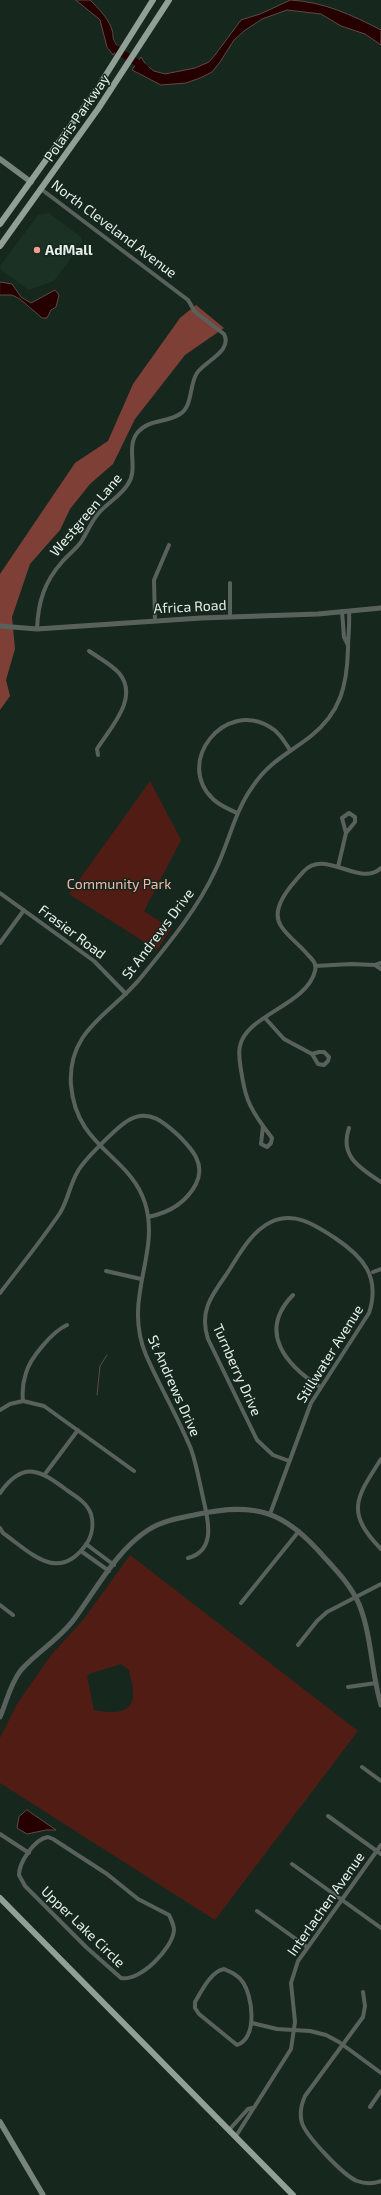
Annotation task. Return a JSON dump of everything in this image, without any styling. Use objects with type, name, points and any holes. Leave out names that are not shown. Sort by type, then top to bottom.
[{"type":"main road","name":"Polaris Parkway","points":[[0,224],[113,64],[153,0]]},
{"type":"main road","name":"Polaris Parkway","points":[[0,246],[42,189],[123,72],[169,0]]},
{"type":"main road","name":"North Cleveland Avenue","points":[[0,159],[42,189]]},
{"type":"main road","points":[[0,1898],[293,2195]]},
{"type":"main road","points":[[0,2122],[43,2195]]},
{"type":"street","name":"North Cleveland Avenue","points":[[42,189],[174,290]]},
{"type":"street","name":"Westgreen Lane","points":[[37,629],[40,600],[54,571],[81,542],[98,513],[128,484],[133,468],[132,448],[135,436],[144,426],[180,414],[189,401],[193,380],[198,372],[219,353],[226,343],[224,334],[195,312],[188,300],[174,290]]},
{"type":"street","points":[[155,621],[154,580],[169,545]]},
{"type":"street","points":[[230,583],[230,616]]},
{"type":"street","name":"Africa Road","points":[[0,626],[37,629],[230,616],[318,614],[381,608]]},
{"type":"street","name":"St Andrews Drive","points":[[342,611],[344,637],[348,645]]},
{"type":"street","name":"St Andrews Drive","points":[[188,1558],[197,1555],[206,1545],[209,1531],[206,1512],[190,1448],[147,1356],[140,1336],[137,1306],[149,1237],[148,1217],[142,1196],[133,1180],[88,1133],[76,1109],[72,1088],[72,1067],[78,1048],[86,1031],[103,1013],[126,994],[145,973],[207,888],[217,868],[237,813],[258,778],[274,762],[315,732],[333,711],[343,691],[348,671],[348,645],[350,635],[349,611]]},
{"type":"street","points":[[89,651],[118,673],[126,690],[124,706],[97,749],[98,755]]},
{"type":"street","points":[[237,813],[214,800],[202,783],[200,757],[211,736],[219,728],[231,722],[246,720],[257,721],[272,728],[280,735],[290,750]]},
{"type":"street","points":[[338,867],[346,833],[355,822],[355,817],[349,813],[342,818],[346,833]]},
{"type":"street","points":[[263,1126],[260,1140],[262,1145],[267,1147],[271,1143],[272,1138],[247,1101],[239,1056],[243,1037],[249,1030],[307,987],[316,966],[313,960],[281,926],[278,918],[278,908],[282,900],[308,867],[318,864],[338,867],[365,874],[374,873],[381,868]]},
{"type":"street","name":"Frasier Road","points":[[0,893],[94,961],[126,994]]},
{"type":"street","points":[[0,943],[24,910]]},
{"type":"street","points":[[316,966],[351,964],[376,965],[381,963]]},
{"type":"street","points":[[376,965],[381,969]]},
{"type":"street","points":[[266,1018],[284,1039],[312,1054]]},
{"type":"street","points":[[0,1293],[61,1210],[78,1171],[124,1123],[135,1117],[146,1116],[163,1122],[194,1153],[199,1171],[193,1189],[170,1210],[148,1217]]},
{"type":"street","points":[[349,1128],[346,1144],[351,1159],[359,1168],[381,1182]]},
{"type":"street","name":"Turnberry Drive","points":[[289,1461],[266,1450],[252,1432],[208,1339],[204,1320],[208,1302],[257,1232],[269,1223],[279,1219],[296,1218],[314,1224],[358,1253],[373,1272]]},
{"type":"street","points":[[373,1272],[381,1269]]},
{"type":"street","points":[[106,1271],[141,1279]]},
{"type":"street","name":"Stillwater Avenue","points":[[270,1514],[308,1407],[371,1309],[376,1288],[373,1272]]},
{"type":"street","points":[[293,1294],[285,1303],[279,1319],[277,1329],[279,1344],[285,1357],[293,1367],[320,1387]]},
{"type":"street","points":[[23,1401],[24,1383],[29,1366],[54,1333],[67,1325]]},
{"type":"street","points":[[0,1410],[10,1404],[23,1401],[37,1403],[48,1408],[134,1471]]},
{"type":"street","points":[[45,1474],[78,1430]]},
{"type":"street","points":[[381,1459],[361,1490],[358,1510],[362,1526],[381,1549]]},
{"type":"street","points":[[0,1493],[6,1484],[20,1474],[34,1472],[45,1474],[82,1501],[89,1509],[92,1528],[86,1544],[81,1551],[67,1561],[50,1563],[35,1557],[2,1534],[0,1528]]},
{"type":"street","points":[[0,1717],[11,1688],[21,1671],[67,1628],[114,1565],[135,1540],[153,1527],[167,1521],[206,1512],[236,1508],[270,1514],[299,1531],[340,1575],[355,1597],[364,1620],[381,1705]]},
{"type":"street","points":[[242,1603],[299,1531]]},
{"type":"street","points":[[86,1544],[114,1565]]},
{"type":"street","points":[[81,1551],[109,1572]]},
{"type":"street","points":[[298,1645],[322,1616],[381,1584]]},
{"type":"street","points":[[0,1605],[13,1615]]},
{"type":"street","points":[[348,1687],[376,1683]]},
{"type":"street","points":[[362,1768],[381,1781]]},
{"type":"street","points":[[328,1816],[381,1854]]},
{"type":"street","points":[[0,1834],[29,1853]]},
{"type":"street","name":"Upper Lake Circle","points":[[41,1839],[53,1839],[107,1874],[138,1899],[169,1915],[174,1926],[172,1937],[150,1966],[130,1978],[121,1978],[86,1947],[21,1881],[19,1870],[29,1853],[41,1839]]},
{"type":"street","name":"Interlachen Avenue","points":[[236,2136],[248,2118],[252,2108],[288,2056],[295,2031],[291,1990],[292,1976],[298,1961],[381,1845]]},
{"type":"street","points":[[292,1864],[381,1928]]},
{"type":"street","points":[[257,1911],[307,1947]]},
{"type":"street","points":[[224,1969],[242,1980],[248,1995],[252,2023],[252,2028],[245,2040],[237,2045],[196,2011],[194,2002],[212,1976],[220,1970],[224,1969]]},
{"type":"street","points":[[363,1992],[365,2006],[363,2017],[305,2096],[301,2107],[302,2124],[307,2134],[352,2178],[367,2183],[381,2181]]},
{"type":"street","points":[[252,2023],[295,2031],[318,2033],[333,2038],[381,2073]]},
{"type":"street","points":[[370,2107],[381,2091]]},
{"type":"street","name":"Interlachen Avenue","points":[[229,2130],[248,2109],[252,2108]]},
{"type":"shaded area","points":[[76,0],[90,0],[107,20],[112,30],[113,39],[118,47],[113,55],[107,47],[100,20]]},
{"type":"shaded area","points":[[291,0],[326,6],[370,24],[381,30],[381,45],[365,34],[341,26],[321,14],[287,10],[262,19],[244,31],[234,40],[212,72],[200,78],[186,83],[161,85],[132,70],[141,57],[146,65],[154,71],[165,74],[195,68],[209,62],[241,20],[260,14]]},
{"type":"shaded area","points":[[49,213],[81,237],[82,243],[54,281],[29,290],[1,270],[0,266],[38,215]]},
{"type":"shaded area","points":[[0,282],[12,284],[21,297],[31,303],[55,290],[59,295],[56,307],[51,310],[47,318],[42,318],[20,299],[12,295],[0,295]]},
{"type":"shaded area","points":[[196,305],[224,328],[185,355],[135,419],[113,464],[90,484],[70,509],[60,530],[30,564],[12,617],[15,649],[6,680],[10,696],[0,710],[0,574],[75,463],[108,441],[133,384],[180,318]]},
{"type":"shaded area","points":[[27,1810],[56,1830],[46,1830],[27,1834],[17,1828],[19,1817]]},
{"type":"green space","name":"Community Park","points":[[150,781],[181,840],[144,911],[171,929],[157,950],[69,894]]},
{"type":"green space","points":[[130,1555],[358,1731],[215,1920],[0,1783],[0,1738],[17,1704],[51,1655],[83,1620]],"holes":[[[121,1664],[129,1670],[133,1692],[132,1702],[129,1707],[118,1712],[94,1710],[87,1676]]]},
{"type":"waterway","points":[[111,43],[111,46],[145,68]]},
{"type":"waterway","points":[[97,1395],[100,1366],[107,1355]]},
{"type":"place","name":"AdMall","points":[[37,250]]}]
